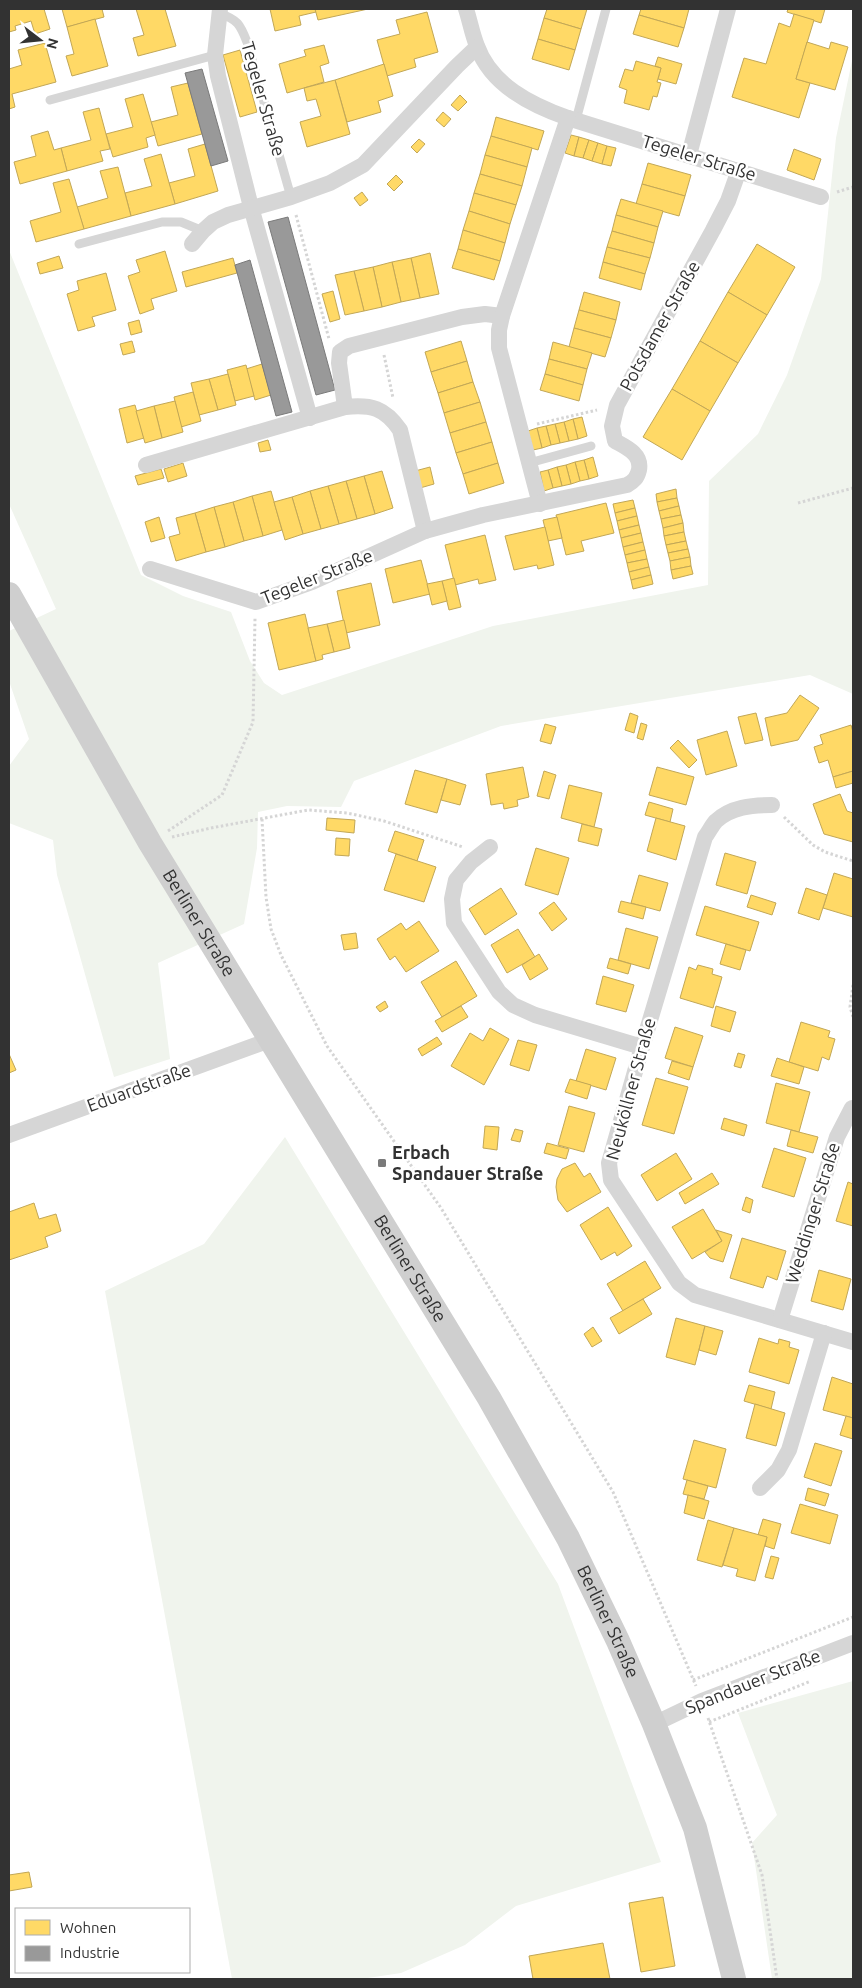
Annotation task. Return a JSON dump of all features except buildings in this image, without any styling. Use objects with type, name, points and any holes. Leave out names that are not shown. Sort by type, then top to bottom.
[{"type":"street","name":"Tegeler Straße","points":[[466,9],[477,48],[492,72],[523,99],[542,109],[572,119],[822,197]]},
{"type":"street","points":[[689,155],[728,9]]},
{"type":"street","name":"Tegeler Straße","points":[[220,11],[215,55],[218,76],[251,207],[310,418]]},
{"type":"street","points":[[192,244],[213,222],[228,215],[291,197],[330,183],[363,165],[457,66],[477,48]]},
{"type":"street","points":[[540,504],[499,348],[499,330],[502,316],[572,119]]},
{"type":"street","name":"Potsdamer Straße","points":[[637,477],[640,466],[637,457],[630,450],[615,441],[612,426],[617,405],[713,230],[728,201],[739,170]]},
{"type":"street","points":[[345,407],[339,363],[340,352],[349,346],[462,317],[485,314],[502,316]]},
{"type":"street","points":[[146,465],[345,407],[364,405],[379,410],[391,417],[400,430],[425,531]]},
{"type":"street","name":"Tegeler Straße","points":[[150,569],[256,602],[312,582],[425,531],[483,515],[627,485],[637,477]]},
{"type":"street","name":"Berliner Straße","points":[[9,598],[150,843],[489,1398],[568,1538],[614,1633],[654,1724],[695,1828],[734,1979]]},
{"type":"street","name":"Neuköllner Straße","points":[[772,805],[755,805],[735,809],[715,821],[705,837],[609,1163],[611,1180],[679,1283],[695,1295],[853,1342]]},
{"type":"street","points":[[486,850],[471,862],[456,880],[452,899],[454,922],[499,992],[514,1005],[534,1015],[642,1047]]},
{"type":"street","name":"Eduardstraße","points":[[9,1135],[270,1040]]},
{"type":"street","name":"Weddinger Straße","points":[[780,1320],[837,1137],[852,1108]]},
{"type":"street","points":[[760,1488],[778,1470],[789,1450],[824,1333]]},
{"type":"street","name":"Spandauer Straße","points":[[654,1724],[702,1701],[853,1643]]},
{"type":"lane","points":[[572,119],[606,9]]},
{"type":"lane","name":"Tegeler Straße","points":[[220,11],[240,24],[247,42],[291,197]]},
{"type":"lane","name":"Tegeler Straße","points":[[50,100],[215,55]]},
{"type":"lane","points":[[79,244],[162,222],[181,222],[203,231]]},
{"type":"lane","points":[[529,463],[591,446]]},
{"type":"path","points":[[291,197],[329,340],[340,352]]},
{"type":"path","points":[[380,337],[400,430]]},
{"type":"path","points":[[521,428],[617,405]]},
{"type":"path","points":[[798,503],[853,488]]},
{"type":"path","points":[[150,843],[222,795],[253,722],[256,602]]},
{"type":"path","points":[[772,805],[813,845],[825,852],[853,861]]},
{"type":"path","points":[[150,843],[211,828],[308,810],[347,813],[384,821],[486,850]]},
{"type":"path","points":[[262,819],[266,897],[271,928],[280,954],[326,1046],[441,1208],[613,1492],[702,1701],[762,1875],[777,1979]]},
{"type":"path","points":[[853,985],[850,1007],[853,1017]]},
{"type":"path","points":[[693,1680],[853,1617]]},
{"type":"path","points":[[709,1722],[817,1678]]},
{"type":"shaded area","points":[[853,56],[853,694],[810,675],[501,726],[354,781],[341,807],[287,806],[258,812],[257,848],[244,924],[158,963],[170,1059],[114,1077],[57,875],[53,840],[9,823],[9,766],[29,739],[9,681],[9,631],[56,609],[9,504],[9,250],[141,575],[183,596],[231,612],[250,661],[264,683],[282,695],[493,626],[708,585],[709,481],[758,434],[787,375],[821,279],[836,138]]},
{"type":"shaded area","points":[[285,1137],[558,1584],[661,1862],[516,1906],[465,1945],[401,1973],[361,1979],[232,1979],[105,1291],[204,1244]]},
{"type":"shaded area","points":[[853,1681],[853,1979],[772,1979],[752,1843],[777,1815],[738,1713]]},
{"type":"place","name":"Erbach Spandauer Straße","points":[[382,1163]]}]
